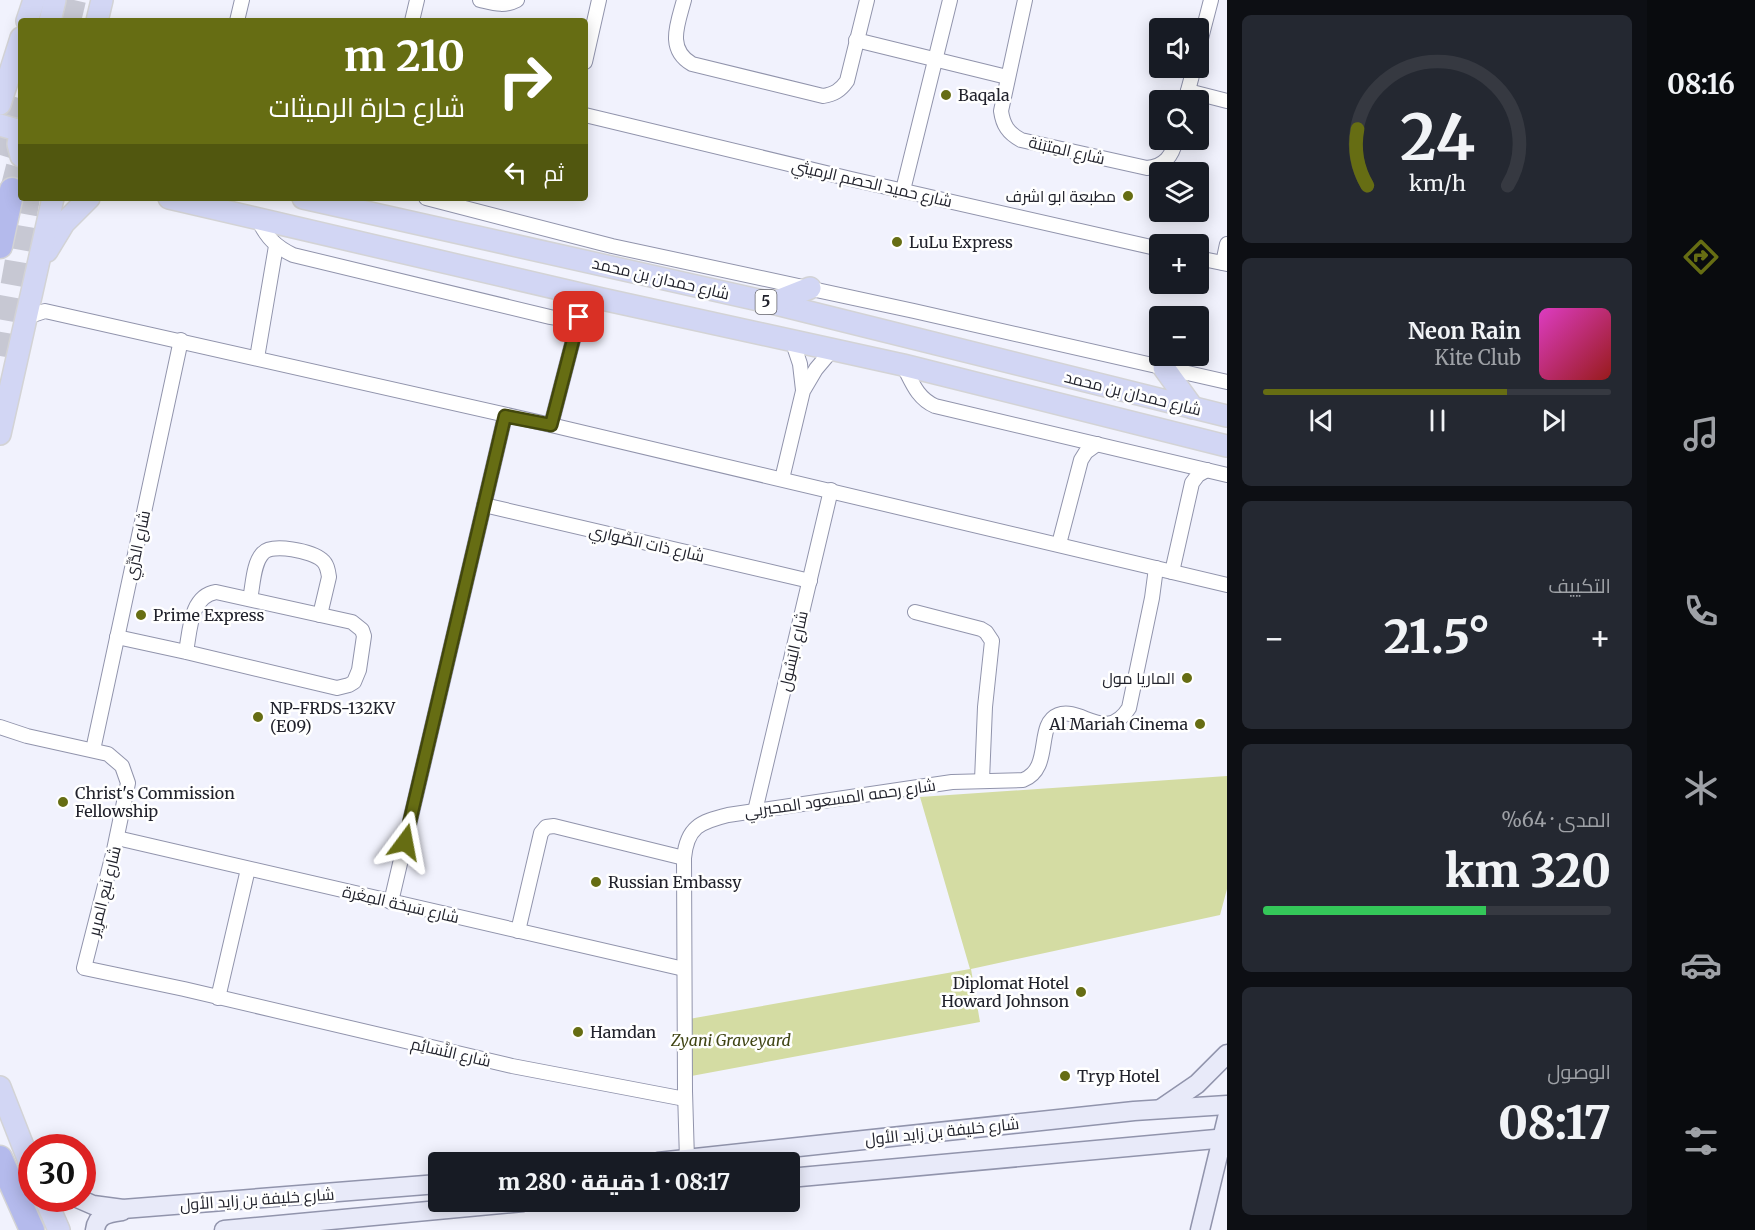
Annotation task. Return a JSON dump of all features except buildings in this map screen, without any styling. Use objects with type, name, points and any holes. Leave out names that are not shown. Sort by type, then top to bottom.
[{"type":"highway","points":[[0,246],[12,190]]},
{"type":"highway","points":[[0,1158],[32,1230]]},
{"type":"main road","points":[[28,18],[34,0]]},
{"type":"main road","points":[[51,18],[55,0]]},
{"type":"main road","points":[[98,18],[102,0]]},
{"type":"main road","points":[[0,65],[18,43]]},
{"type":"main road","points":[[0,104],[18,47]]},
{"type":"main road","points":[[0,125],[18,129]]},
{"type":"main road","points":[[0,157],[18,161]]},
{"type":"main road","points":[[0,434],[52,201]]},
{"type":"main road","points":[[35,283],[52,242],[64,223],[86,201]]},
{"type":"main road","name":"شارع حمدان بن محمد","points":[[182,201],[602,299],[903,365],[1227,446]]},
{"type":"main road","name":"شارع حمدان بن محمد","points":[[316,201],[772,303],[1227,416]]},
{"type":"main road","points":[[772,303],[810,288]]},
{"type":"main road","points":[[1164,368],[1193,408]]},
{"type":"main road","points":[[1160,1109],[1197,1084],[1227,1054]]},
{"type":"main road","points":[[0,1087],[18,1134]]},
{"type":"main road","name":"شارع خليفة بن زايد الأول","points":[[754,1152],[1160,1109],[1227,1105]]},
{"type":"main road","points":[[1200,1230],[1225,1138],[1227,1118]]},
{"type":"main road","name":"شارع خليفة بن زايد الأول","points":[[800,1177],[1225,1138]]},
{"type":"main road","name":"شارع خليفة بن زايد الأول","points":[[96,1204],[108,1208],[138,1208],[428,1185]]},
{"type":"main road","points":[[96,1230],[97,1222],[104,1215],[138,1208]]},
{"type":"main road","name":"شارع خليفة بن زايد الأول","points":[[224,1230],[428,1211]]},
{"type":"main road","points":[[51,1212],[59,1230]]},
{"type":"street","points":[[238,18],[242,0]]},
{"type":"street","points":[[413,18],[417,0]]},
{"type":"street","points":[[480,0],[500,5],[517,0]]},
{"type":"street","points":[[588,49],[599,0]]},
{"type":"street","points":[[684,0],[675,38],[676,46],[685,60],[692,64],[823,96],[833,94],[847,81],[867,0]]},
{"type":"street","points":[[903,190],[950,0]]},
{"type":"street","name":"شارع المِتبَنة","points":[[1025,0],[1001,111],[1006,129],[1021,140],[1148,168],[1156,167],[1169,158],[1172,150]]},
{"type":"street","points":[[1206,18],[1211,0]]},
{"type":"street","points":[[856,40],[1007,77]]},
{"type":"street","points":[[1209,99],[1227,101]]},
{"type":"street","name":"شارع حميد الحصم الرميثي","points":[[588,116],[1149,246]]},
{"type":"street","points":[[438,201],[612,246],[1227,382]]},
{"type":"street","points":[[258,219],[263,231],[276,246],[293,255],[550,317],[569,319],[579,317],[551,425]]},
{"type":"street","points":[[1209,260],[1225,264],[1227,244]]},
{"type":"street","points":[[257,358],[276,246]]},
{"type":"street","name":"شارع حمدان بن محمد","points":[[579,317],[588,313],[602,299]]},
{"type":"street","points":[[24,324],[33,315],[45,311],[181,340],[831,490],[1227,585]]},
{"type":"street","name":"شارع الدُّرِّي","points":[[93,750],[181,340]]},
{"type":"street","points":[[792,340],[800,364],[803,391]]},
{"type":"street","points":[[782,479],[803,391],[816,369],[832,350]]},
{"type":"street","points":[[903,365],[916,392],[935,406],[1227,476]]},
{"type":"street","points":[[391,902],[505,416]]},
{"type":"street","points":[[1059,544],[1081,460],[1086,452],[1097,444]]},
{"type":"street","points":[[1172,572],[1192,483],[1198,475],[1207,470]]},
{"type":"street","name":"شارع البَسُول","points":[[756,811],[831,490]]},
{"type":"street","name":"شارع ذات الصَّواري","points":[[484,505],[810,581]]},
{"type":"street","points":[[250,599],[259,559],[265,550],[276,547],[301,552],[317,556],[328,570],[329,577],[320,615]]},
{"type":"street","name":"شارع رحمه المسعود المحيربي","points":[[687,1152],[684,858],[689,835],[702,823],[728,815],[952,782],[1023,780],[1035,773],[1039,767],[1049,722],[1056,716],[1064,713],[1102,724],[1110,723],[1125,715],[1132,700],[1156,568]]},
{"type":"street","points":[[117,638],[331,687],[344,688],[350,686],[358,676],[364,636],[357,625],[352,622],[216,592],[204,596],[196,605],[186,652]]},
{"type":"street","points":[[915,612],[981,629],[992,641],[985,707],[982,780]]},
{"type":"street","name":"شارع نَبع المرِير","points":[[0,727],[27,736],[93,750],[116,759],[127,774],[127,792],[116,844],[84,968]]},
{"type":"street","points":[[518,931],[541,833],[546,827],[554,826],[684,858]]},
{"type":"street","name":"شارع سَبخة المِغَرة","points":[[116,844],[248,869],[684,969]]},
{"type":"street","points":[[218,998],[248,869]]},
{"type":"street","name":"شارع النَّسَائِم","points":[[84,968],[512,1066],[685,1099]]},
{"type":"green space","name":"Zyani Graveyard","points":[[1227,776],[1227,889],[1220,915],[971,969],[980,1022],[686,1077],[689,1019],[970,969],[920,797]]},
{"type":"tunnel","points":[[70,18],[74,0]]},
{"type":"tunnel","points":[[0,155],[18,98]]},
{"type":"tunnel","points":[[12,190],[18,167]]},
{"type":"tunnel","points":[[0,356],[27,201]]},
{"type":"place","name":"Baqala","points":[[946,95]]},
{"type":"place","name":"مطبعة ابو اشرف","points":[[1128,196]]},
{"type":"place","name":"LuLu Express","points":[[897,242]]},
{"type":"place","name":"Prime Express","points":[[141,615]]},
{"type":"place","name":"الماريا مول","points":[[1187,678]]},
{"type":"place","name":"NP-FRDS-132KV (E09)","points":[[258,717]]},
{"type":"place","name":"Al Mariah Cinema","points":[[1200,724]]},
{"type":"place","name":"Christ's Commission Fellowship","points":[[63,802]]},
{"type":"place","name":"Russian Embassy","points":[[596,882]]},
{"type":"place","name":"Diplomat Hotel Howard Johnson","points":[[1081,992]]},
{"type":"place","name":"Hamdan","points":[[578,1032]]},
{"type":"place","name":"Tryp Hotel","points":[[1065,1076]]},
{"type":"route","points":[[405,842],[505,416],[551,425],[579,317]]}]
